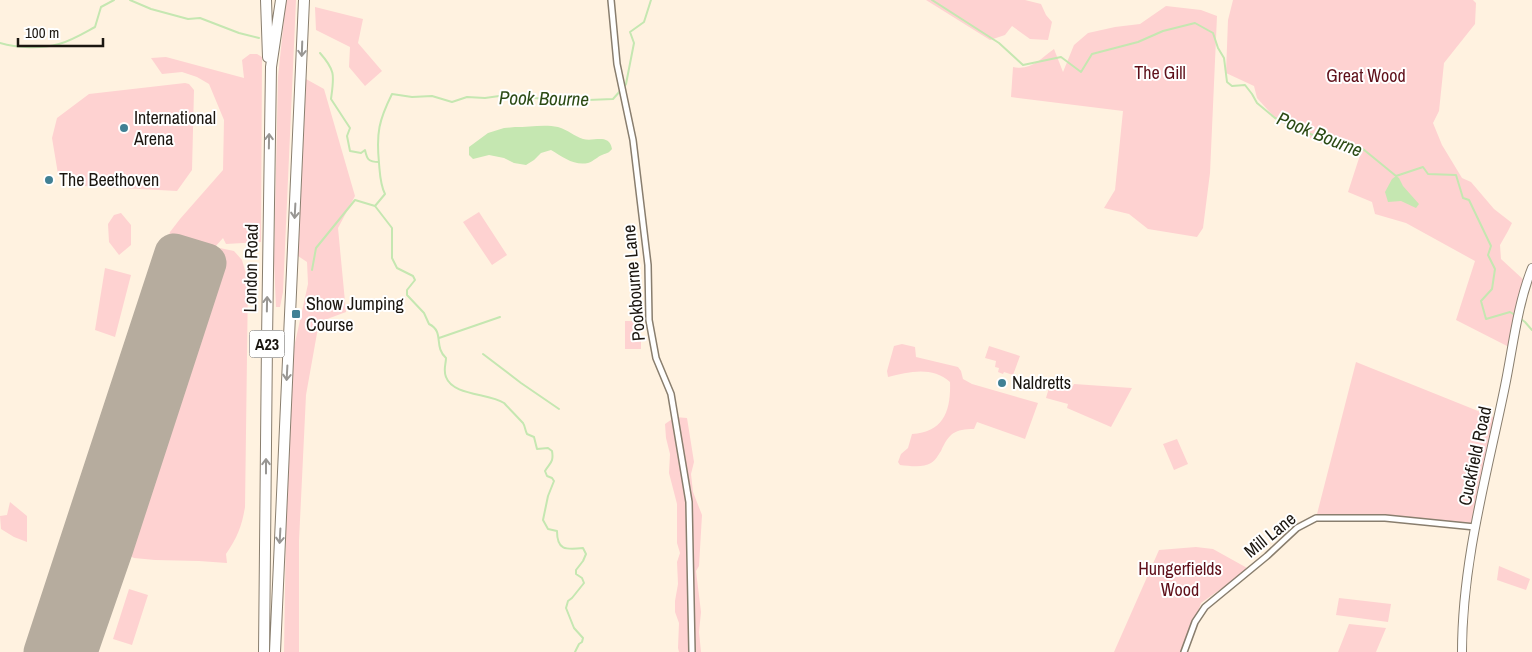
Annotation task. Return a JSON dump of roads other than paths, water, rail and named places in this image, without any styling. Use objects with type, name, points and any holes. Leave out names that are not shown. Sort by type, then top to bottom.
[{"type":"highway","points":[[266,0],[267,53],[271,67]]},
{"type":"highway","name":"A23","points":[[271,67],[280,0]]},
{"type":"highway","name":"A23","points":[[272,651],[304,0]]},
{"type":"highway","name":"London Road","points":[[265,620],[271,67]]},
{"type":"highway","points":[[258,652],[259,631],[265,620]]},
{"type":"highway","name":"A23","points":[[265,620],[272,651]]},
{"type":"street","name":"Pookbourne Lane","points":[[610,0],[616,64],[633,140],[648,265],[649,320],[656,358],[671,394],[689,502],[692,652]]},
{"type":"street","name":"Cuckfield Road","points":[[1462,652],[1463,606],[1475,527],[1506,383],[1511,348],[1526,282],[1532,268]]},
{"type":"street","name":"Mill Lane","points":[[1184,652],[1195,622],[1205,607],[1267,556],[1297,528],[1316,518],[1385,518],[1475,527]]},
{"type":"waterway","points":[[0,43],[21,47],[37,47],[52,46],[68,41],[95,27],[101,7],[114,0]]},
{"type":"waterway","points":[[130,0],[151,9],[188,19],[200,18],[239,33],[259,38]]},
{"type":"waterway","name":"Pook Bourne","points":[[624,87],[634,43],[630,32],[644,22],[651,0]]},
{"type":"waterway","name":"Pook Bourne","points":[[932,0],[999,43],[1023,65],[1061,57],[1081,72],[1092,54],[1138,42],[1163,31],[1195,23],[1213,33],[1224,58],[1227,82],[1232,86],[1245,85],[1257,103],[1275,118],[1335,145],[1363,149],[1396,176],[1423,167],[1428,174],[1456,175],[1463,198],[1469,200],[1491,246],[1488,255],[1495,269],[1492,289],[1481,301],[1486,319],[1510,312],[1515,315]]},
{"type":"waterway","points":[[320,53],[333,74],[331,99],[350,128],[347,136],[350,151],[361,153],[365,150],[366,156],[369,159],[379,162]]},
{"type":"waterway","name":"Pook Bourne","points":[[375,206],[385,194],[380,175],[378,135],[381,119],[392,94],[412,97],[432,96],[452,102],[467,97],[485,98],[514,94],[563,101],[613,99],[621,90]]},
{"type":"waterway","points":[[312,270],[316,248],[355,200],[375,206]]},
{"type":"waterway","points":[[375,206],[392,228],[392,258],[397,268],[413,276],[415,280],[407,290],[407,295],[424,313],[429,324],[437,331],[440,349],[446,358],[446,377],[450,383],[463,391],[490,397],[504,403],[523,423],[527,434],[534,437],[537,449],[548,448],[552,451],[552,460],[545,471],[547,476],[554,481],[548,496],[543,520],[548,529],[557,531],[560,545],[567,549],[583,548],[586,554],[576,570],[576,574],[582,578],[584,583],[568,601],[566,608],[574,628],[583,638],[575,652]]},
{"type":"waterway","points":[[439,338],[500,317]]},
{"type":"waterway","name":"Pook Bourne","points":[[1521,319],[1532,330]]},
{"type":"waterway","points":[[483,354],[559,409]]},
{"type":"place","name":"International Arena","points":[[124,128]]},
{"type":"place","name":"The Beethoven","points":[[49,180]]},
{"type":"place","name":"Show Jumping Course","points":[[296,314]]},
{"type":"place","name":"Naldretts","points":[[1002,383]]},
{"type":"park label","name":"The Gill","points":[[1160,73]]},
{"type":"park label","name":"Great Wood","points":[[1366,76]]},
{"type":"park label","name":"Hungerfields Wood","points":[[1180,579]]}]
